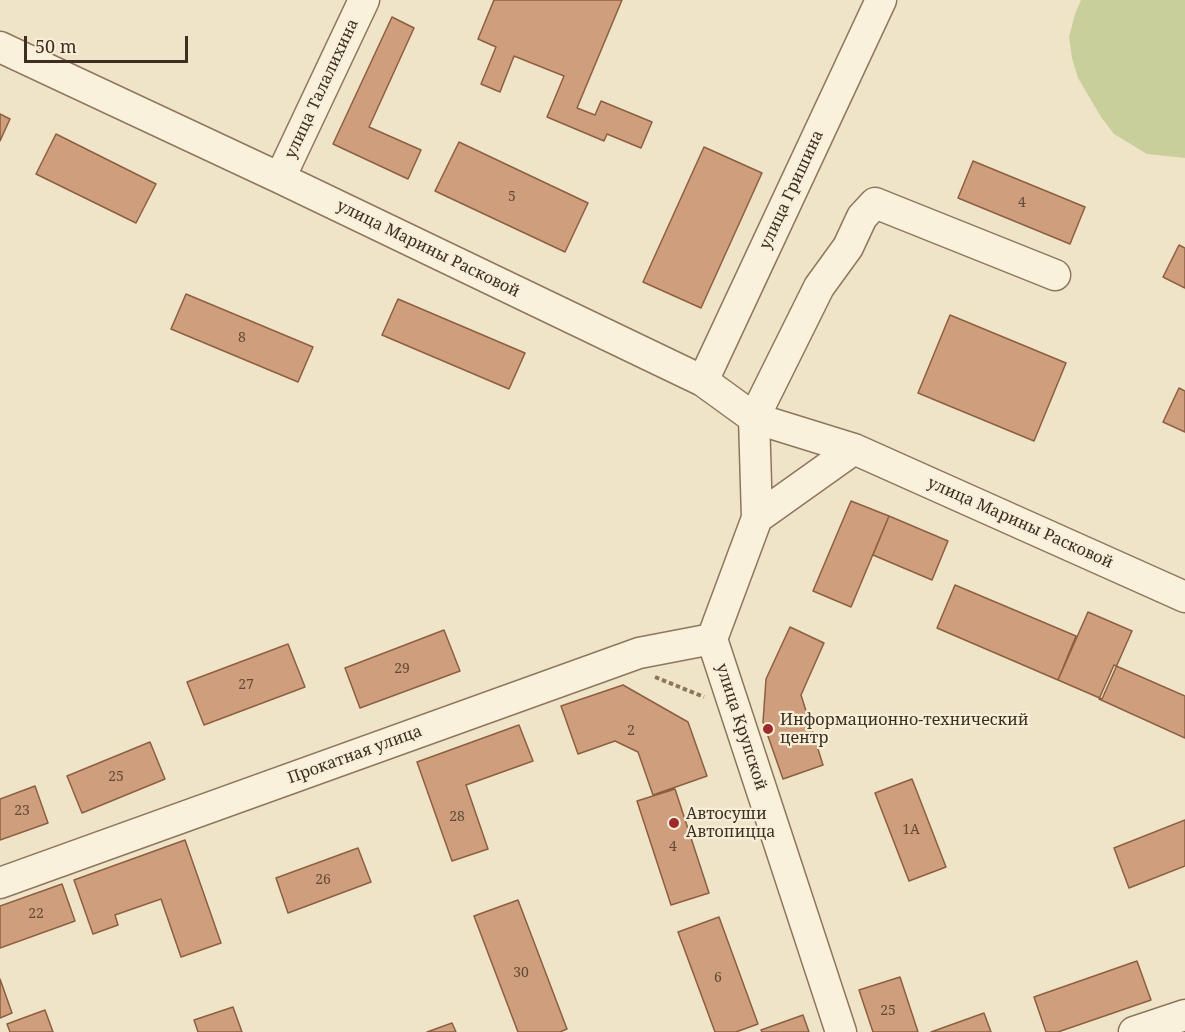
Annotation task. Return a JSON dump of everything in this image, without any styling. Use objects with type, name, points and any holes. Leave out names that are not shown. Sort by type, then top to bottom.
[{"type":"street","name":"улица Талалихина","points":[[280,178],[364,0]]},
{"type":"street","name":"улица Гришина","points":[[703,381],[881,0]]},
{"type":"street","name":"улица Марины Расковой","points":[[0,47],[280,178],[703,381],[754,418],[854,449],[1185,597]]},
{"type":"street","points":[[712,639],[757,518],[754,418],[819,287],[848,247],[862,217],[875,203],[1055,275]]},
{"type":"street","points":[[757,518],[854,449]]},
{"type":"street","name":"Прокатная улица","points":[[0,883],[639,653],[712,639]]},
{"type":"street","name":"улица Крупской","points":[[712,639],[841,1032]]},
{"type":"street","points":[[1134,1032],[1185,1015]]},
{"type":"path","points":[[648,674],[711,700]]},
{"type":"green space","points":[[1081,0],[1185,0],[1185,158],[1147,154],[1114,134],[1101,117],[1078,78],[1072,58],[1069,37]]},
{"type":"building","points":[[494,0],[622,0],[577,108],[595,115],[601,101],[652,122],[641,148],[607,134],[604,141],[547,117],[564,76],[514,56],[500,92],[481,84],[496,47],[478,39]]},
{"type":"building","points":[[392,17],[414,28],[369,127],[421,150],[408,179],[333,144]]},
{"type":"building","points":[[0,114],[10,119],[0,141]]},
{"type":"building","points":[[56,134],[156,184],[136,223],[36,174]]},
{"type":"building","points":[[459,142],[588,203],[565,252],[435,191]]},
{"type":"building","points":[[704,147],[762,173],[701,308],[643,282]]},
{"type":"building","points":[[973,161],[1085,207],[1070,244],[958,198]]},
{"type":"building","points":[[1179,245],[1185,248],[1185,288],[1163,277]]},
{"type":"building","points":[[186,294],[313,347],[298,382],[171,329]]},
{"type":"building","points":[[398,299],[525,353],[509,389],[382,335]]},
{"type":"building","points":[[950,315],[1066,363],[1034,441],[918,393]]},
{"type":"building","points":[[1179,388],[1185,391],[1185,432],[1163,422]]},
{"type":"building","points":[[851,501],[889,516],[851,607],[813,591]]},
{"type":"building","points":[[889,516],[948,541],[932,580],[873,555]]},
{"type":"building","points":[[955,585],[1076,636],[1058,680],[937,628]]},
{"type":"building","points":[[1088,612],[1132,631],[1102,699],[1058,680]]},
{"type":"building","points":[[790,627],[824,643],[801,695],[823,765],[783,779],[763,722],[766,679]]},
{"type":"building","points":[[444,630],[460,671],[360,708],[345,668]]},
{"type":"building","points":[[288,644],[305,687],[204,725],[187,682]]},
{"type":"building","points":[[1114,665],[1185,696],[1185,738],[1099,699]]},
{"type":"building","points":[[623,685],[688,722],[707,776],[653,795],[638,752],[615,741],[578,754],[561,706]]},
{"type":"building","points":[[519,725],[533,761],[466,785],[488,849],[452,861],[417,762]]},
{"type":"building","points":[[150,742],[165,779],[82,813],[67,776]]},
{"type":"building","points":[[912,779],[946,867],[909,881],[875,793]]},
{"type":"building","points":[[35,786],[48,823],[0,840],[0,799]]},
{"type":"building","points":[[675,789],[709,893],[671,905],[637,801]]},
{"type":"building","points":[[1185,820],[1185,866],[1129,888],[1114,848]]},
{"type":"building","points":[[185,840],[221,943],[181,957],[161,899],[115,915],[118,925],[93,934],[74,880]]},
{"type":"building","points":[[358,848],[371,882],[288,913],[276,878]]},
{"type":"building","points":[[62,884],[75,921],[0,948],[0,906]]},
{"type":"building","points":[[518,900],[567,1029],[560,1032],[518,1032],[474,916]]},
{"type":"building","points":[[719,917],[758,1024],[736,1032],[715,1032],[678,932]]},
{"type":"building","points":[[1137,961],[1151,1000],[1058,1032],[1046,1032],[1034,997]]},
{"type":"building","points":[[900,977],[918,1032],[873,1032],[859,990]]},
{"type":"building","points":[[0,979],[12,1013],[0,1018]]},
{"type":"building","points":[[233,1007],[242,1032],[198,1032],[194,1020]]},
{"type":"building","points":[[45,1010],[53,1032],[10,1032],[7,1024]]},
{"type":"building","points":[[984,1013],[991,1032],[931,1032]]},
{"type":"building","points":[[803,1015],[809,1032],[762,1032],[761,1030]]},
{"type":"building","points":[[452,1023],[456,1032],[427,1032]]},
{"type":"place","name":"Информационно-технический центр","points":[[768,729]]},
{"type":"place","name":"Автосуши Автопицца","points":[[674,823]]}]
